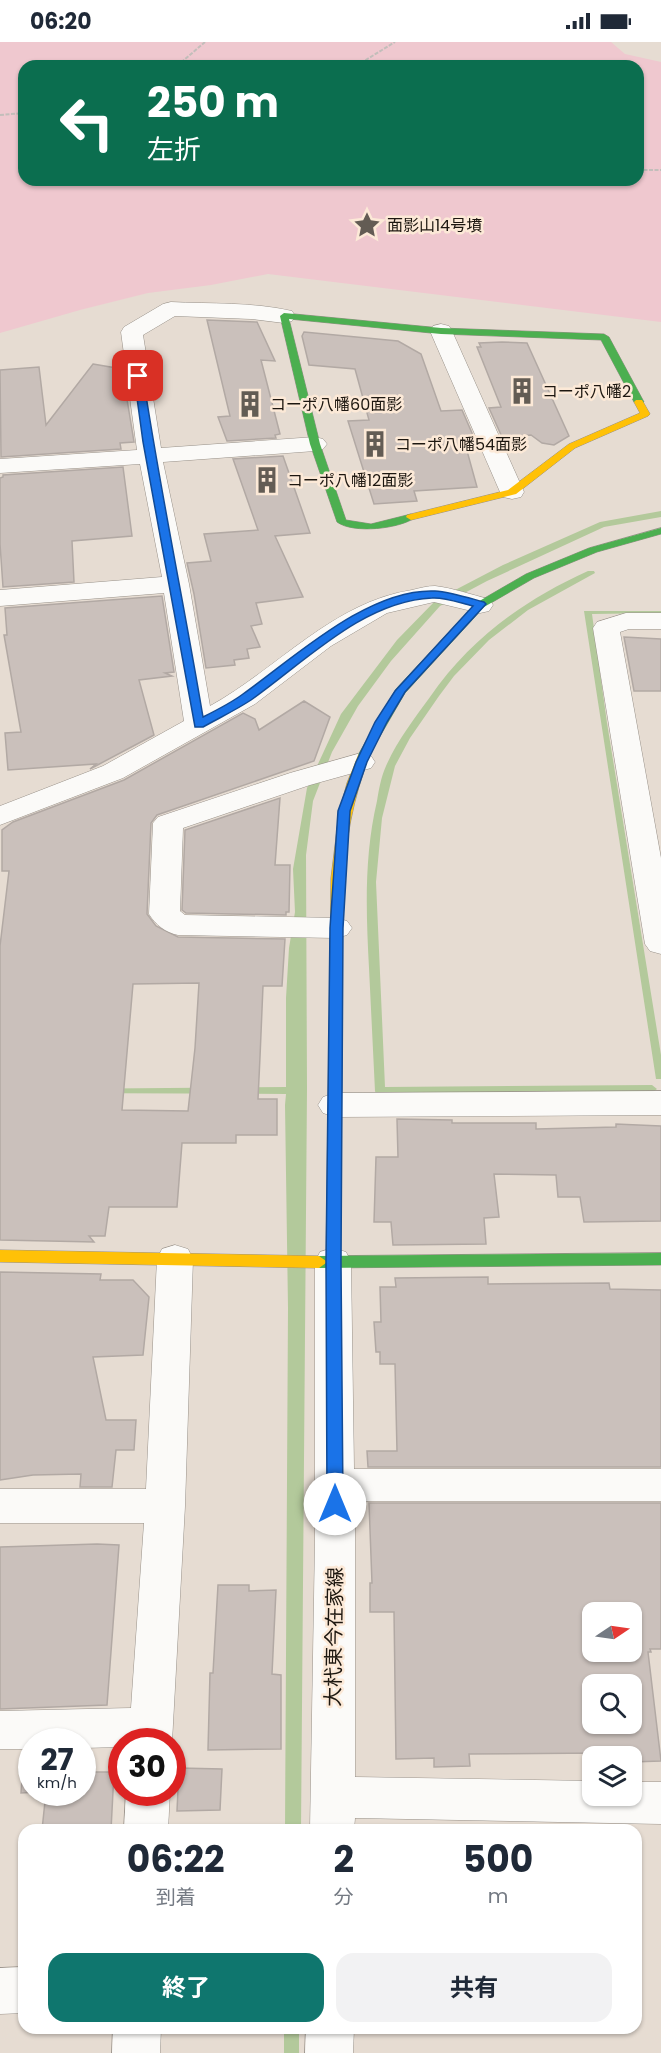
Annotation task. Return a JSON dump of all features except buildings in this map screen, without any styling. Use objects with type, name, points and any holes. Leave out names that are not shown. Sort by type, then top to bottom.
[{"type":"street","points":[[199,724],[176,584],[150,456],[132,332],[171,309],[251,312],[441,331],[604,337],[645,414],[572,446],[512,492],[371,527],[342,522],[315,444],[284,316]]},
{"type":"street","points":[[441,331],[512,492]]},
{"type":"street","points":[[0,466],[315,444]]},
{"type":"street","name":"大杙東今在家線","points":[[332,1813],[335,1106],[310,927],[344,811],[362,762],[381,722],[400,691],[480,604],[530,576],[593,550],[661,531]]},
{"type":"street","points":[[0,598],[176,584]]},
{"type":"street","points":[[0,816],[112,772],[199,724],[245,698],[322,640],[378,607],[403,599],[434,594],[480,604]]},
{"type":"street","points":[[661,621],[626,621],[606,628],[661,944]]},
{"type":"street","points":[[310,927],[178,926],[164,914],[168,823],[300,779],[362,762]]},
{"type":"street","points":[[335,1106],[661,1103]]},
{"type":"street","points":[[0,1256],[333,1262],[661,1259]]},
{"type":"street","points":[[150,1728],[165,1506],[175,1259]]},
{"type":"street","points":[[335,1485],[661,1485]]},
{"type":"street","points":[[0,1506],[165,1506]]},
{"type":"street","points":[[0,1730],[108,1733]]},
{"type":"street","points":[[332,1813],[661,1803]]},
{"type":"street","points":[[146,1824],[147,1806]]},
{"type":"street","points":[[0,1991],[18,1990]]},
{"type":"street","points":[[136,2053],[137,2034]]},
{"type":"street","points":[[330,2034],[330,2053]]},
{"type":"path","points":[[184,60],[205,42]]},
{"type":"path","points":[[366,60],[395,42]]},
{"type":"path","points":[[0,115],[18,114]]},
{"type":"path","points":[[644,170],[661,170]]},
{"type":"shaded area","points":[[0,42],[611,42],[625,54],[661,62],[661,322],[268,274],[211,285],[148,293],[0,333]]},
{"type":"shaded area","points":[[661,511],[661,517],[604,527],[487,581],[440,606],[391,661],[358,706],[332,752],[313,801],[306,855],[307,1089],[301,1824],[285,1824],[288,1308],[286,1094],[49,1093],[50,1089],[286,1087],[286,998],[289,948],[295,912],[293,869],[307,788],[341,714],[397,640],[436,600],[503,565],[600,522]]},
{"type":"shaded area","points":[[584,611],[661,611],[661,613],[592,614],[607,723],[661,1055],[661,1079],[656,1079]]},
{"type":"shaded area","points":[[284,2034],[299,2034],[299,2053],[284,2053]]},
{"type":"waterway","points":[[591,573],[568,583],[525,608],[505,622],[468,655],[436,694],[390,766],[377,818],[371,882],[380,1091],[652,1089]]},
{"type":"traffic: fast","points":[[284,316],[441,331],[604,337],[639,402]]},
{"type":"traffic: fast","points":[[284,316],[315,444],[342,522],[371,527],[411,517]]},
{"type":"traffic: fast","points":[[364,755],[400,691],[480,605],[530,576],[593,550],[661,531]]},
{"type":"traffic: fast","points":[[319,1262],[661,1259]]},
{"type":"traffic: slow","points":[[411,517],[512,492],[572,446],[645,414],[639,402]]},
{"type":"traffic: slow","points":[[333,1262],[337,878],[345,813],[364,755]]},
{"type":"traffic: slow","points":[[0,1256],[319,1262]]},
{"type":"place","name":"面影山14号墳","points":[[367,225]]},
{"type":"place","name":"コーポ八幡2","points":[[522,391]]},
{"type":"place","name":"コーポ八幡60面影","points":[[250,404]]},
{"type":"place","name":"コーポ八幡54面影","points":[[375,444]]},
{"type":"place","name":"コーポ八幡12面影","points":[[267,480]]},
{"type":"route","points":[[138,376],[199,724],[245,698],[322,640],[378,607],[419,595],[434,594],[480,604],[400,691],[381,722],[362,762],[344,811],[336,928],[333,1262],[335,1504]]}]
